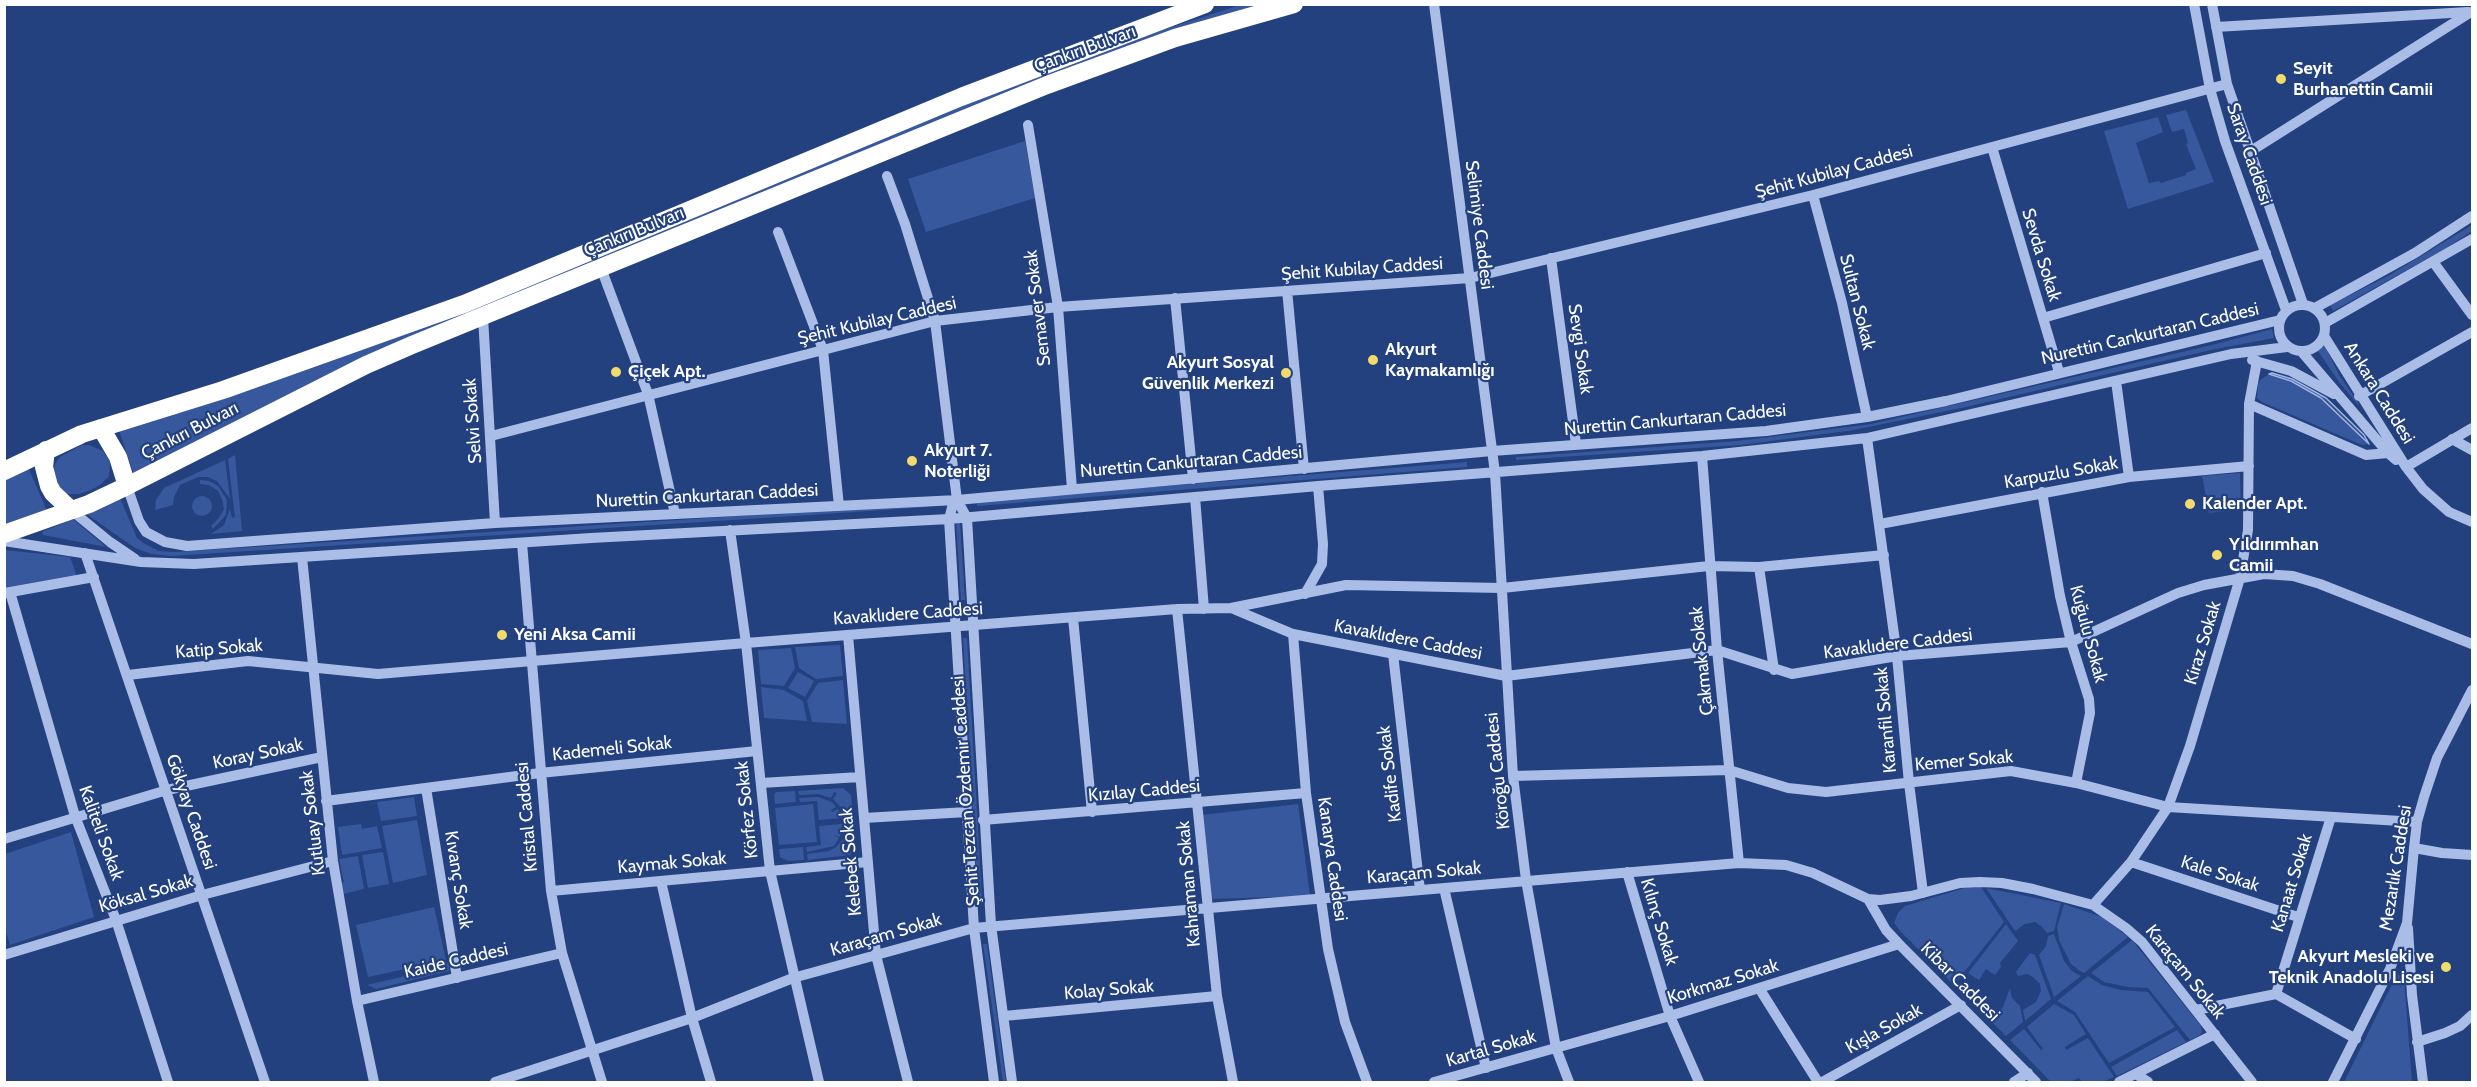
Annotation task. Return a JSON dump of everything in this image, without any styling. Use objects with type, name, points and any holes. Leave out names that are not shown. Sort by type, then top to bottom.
[{"type":"highway","name":"Çankırı Bulvarı","points":[[4,471],[46,450],[101,428],[244,383],[464,304],[961,97],[1205,4]]},
{"type":"highway","name":"Çankırı Bulvarı","points":[[4,534],[72,510],[127,486],[366,365],[601,268],[1047,85],[1175,38],[1294,4]]},
{"type":"highway","points":[[101,428],[118,457],[127,486]]},
{"type":"highway","points":[[46,450],[44,467],[49,486],[53,493],[72,510]]},
{"type":"street","name":"Selimiye Caddesi","points":[[1434,4],[1492,451]]},
{"type":"street","name":"Saray Caddesi","points":[[2194,4],[2210,89],[2225,141],[2286,310]]},
{"type":"street","name":"Saray Caddesi","points":[[2212,4],[2227,84],[2303,304]]},
{"type":"street","points":[[2216,27],[2472,11]]},
{"type":"street","points":[[2251,151],[2472,11]]},
{"type":"street","name":"Şehit Kubilay Caddesi","points":[[491,436],[935,321],[1058,307],[1470,278],[1813,195],[2227,84]]},
{"type":"street","name":"Semaver Sokak","points":[[1028,125],[1058,307],[1072,489]]},
{"type":"street","name":"Sevda Sokak","points":[[1992,147],[2059,372]]},
{"type":"street","points":[[887,176],[905,224],[935,321],[956,500]]},
{"type":"street","name":"Sultan Sokak","points":[[1813,195],[1842,303],[1867,417]]},
{"type":"street","points":[[2315,308],[2415,253],[2472,216]]},
{"type":"street","points":[[778,232],[823,350],[839,506]]},
{"type":"street","points":[[2325,323],[2434,263],[2472,239]]},
{"type":"street","points":[[2043,318],[2266,253]]},
{"type":"street","name":"Sevgi Sokak","points":[[1551,258],[1576,444]]},
{"type":"street","points":[[2434,263],[2472,315]]},
{"type":"street","points":[[601,268],[648,394],[675,514]]},
{"type":"street","points":[[1287,290],[1304,469]]},
{"type":"street","points":[[1175,298],[1192,479]]},
{"type":"street","points":[[2303,304],[2315,308],[2325,323],[2324,336],[2316,346],[2301,351],[2287,347],[2280,334],[2280,320],[2286,310],[2303,304]]},
{"type":"street","name":"Selvi Sokak","points":[[483,317],[495,524]]},
{"type":"street","name":"Nurettin Cankurtaran Caddesi","points":[[127,486],[139,521],[146,532],[175,544],[207,545],[495,524],[956,500],[1492,451],[1756,432],[1867,417],[1947,401],[2280,320]]},
{"type":"street","points":[[2360,396],[2472,332]]},
{"type":"street","name":"Ankara Caddesi","points":[[2324,336],[2406,467],[2437,503],[2449,512],[2472,522]]},
{"type":"street","name":"Nurettin Cankurtaran Caddesi","points":[[4,541],[141,562],[194,564],[730,530],[967,518],[1318,486],[1702,456],[1867,438],[2231,354],[2287,347]]},
{"type":"street","name":"Ankara Caddesi","points":[[2301,351],[2388,453],[2406,467]]},
{"type":"street","name":"Ankara Caddesi","points":[[2231,354],[2307,378],[2346,403]]},
{"type":"street","name":"Kiraz Sokak","points":[[2093,905],[2132,862],[2168,807],[2190,746],[2240,578],[2248,530],[2249,404],[2257,361]]},
{"type":"street","points":[[2116,381],[2129,477]]},
{"type":"street","points":[[2249,404],[2366,455],[2388,453]]},
{"type":"street","points":[[2406,467],[2472,428]]},
{"type":"street","name":"Karanfil Sokak","points":[[1867,438],[1897,656],[1909,783],[1923,893]]},
{"type":"street","points":[[2452,439],[2472,450]]},
{"type":"street","name":"Köroğu Caddesi","points":[[1492,451],[1513,776],[1526,880],[1556,1048],[1569,1083]]},
{"type":"street","name":"Çakmak Sokak","points":[[1702,456],[1709,566],[1739,863]]},
{"type":"street","name":"Karpuzlu Sokak","points":[[1880,524],[2129,477],[2249,466]]},
{"type":"street","points":[[1305,594],[1322,564],[1323,544],[1318,486]]},
{"type":"street","name":"Kuğulu Sokak","points":[[2042,492],[2060,597],[2071,642],[2085,684],[2090,713],[2076,783]]},
{"type":"street","points":[[1195,497],[1204,609]]},
{"type":"street","name":"Şehit Tezcan Özdemir Caddesi","points":[[956,500],[967,518],[983,820],[991,925],[1012,1083]]},
{"type":"street","name":"Şehit Tezcan Özdemir Caddesi","points":[[956,500],[950,519],[974,928],[994,1083]]},
{"type":"street","points":[[72,510],[110,542],[141,562]]},
{"type":"street","name":"Körfez Sokak","points":[[730,530],[746,643],[770,871],[819,1083]]},
{"type":"street","name":"Kristal Caddesi","points":[[522,543],[551,891],[562,954],[602,1083]]},
{"type":"street","name":"Gökyay Caddesi","points":[[85,553],[265,1083]]},
{"type":"street","points":[[1231,608],[1346,585],[1502,588],[1709,566],[1759,567],[1884,555]]},
{"type":"street","name":"Kutluay Sokak","points":[[302,557],[333,861],[357,1001],[374,1083]]},
{"type":"street","points":[[1759,567],[1774,670]]},
{"type":"street","name":"Kavaklıdere Caddesi","points":[[313,668],[378,674],[1177,609],[1231,608],[1293,634],[1506,676],[1717,650],[1792,674],[1897,656],[2071,642],[2178,594],[2204,585],[2264,574],[2294,576],[2320,584],[2472,644]]},
{"type":"street","points":[[7,592],[94,577]]},
{"type":"street","name":"Kaliteli Sokak","points":[[7,592],[75,816],[116,920],[168,1083]]},
{"type":"street","name":"Kahraman Sokak","points":[[1177,609],[1216,996],[1233,1083]]},
{"type":"street","points":[[1073,618],[1092,812]]},
{"type":"street","name":"Kanarya Caddesi","points":[[1293,634],[1306,793],[1320,898],[1336,988],[1367,1083]]},
{"type":"street","name":"Kelebek Sokak","points":[[848,636],[876,955],[908,1083]]},
{"type":"street","name":"Kadife Sokak","points":[[1393,654],[1420,890]]},
{"type":"street","name":"Katip Sokak","points":[[128,675],[248,661],[269,661],[313,668]]},
{"type":"street","name":"Mezarlık Caddesi","points":[[2333,1083],[2390,969],[2407,924],[2417,822],[2437,758],[2472,690]]},
{"type":"street","name":"Kademeli Sokak","points":[[326,801],[540,773],[758,751]]},
{"type":"street","name":"Koray Sokak","points":[[4,839],[167,790],[322,757]]},
{"type":"street","name":"Kemer Sokak","points":[[1513,776],[1729,770],[1788,788],[1826,792],[2011,771],[2076,783],[2168,807],[2417,822]]},
{"type":"street","points":[[761,783],[860,777]]},
{"type":"street","name":"Kıvanç Sokak","points":[[426,788],[457,978]]},
{"type":"street","name":"Kızılay Caddesi","points":[[983,820],[1306,793]]},
{"type":"street","points":[[864,818],[967,812]]},
{"type":"street","name":"Kanaat Sokak","points":[[2276,994],[2331,816]]},
{"type":"street","points":[[2414,848],[2442,854],[2472,855]]},
{"type":"street","name":"Köksal Sokak","points":[[4,955],[202,895],[333,861]]},
{"type":"street","name":"Kaymak Sokak","points":[[551,891],[868,862]]},
{"type":"street","name":"Kale Sokak","points":[[2132,862],[2298,917]]},
{"type":"street","name":"Karaçam Sokak","points":[[495,1083],[692,1018],[793,978],[974,928],[1739,863],[1786,865],[1813,873],[1868,899],[1893,900],[1960,883],[2002,883],[2093,905],[2142,942],[2252,1083]]},
{"type":"street","name":"Kılınç Sokak","points":[[1627,872],[1670,1016],[1699,1083]]},
{"type":"street","points":[[661,881],[692,1018],[711,1083]]},
{"type":"street","points":[[1444,888],[1486,1068]]},
{"type":"street","name":"Kibar Caddesi","points":[[1868,899],[1882,924],[1899,944],[2036,1083]]},
{"type":"street","points":[[2407,924],[2422,1083]]},
{"type":"street","name":"Korkmaz Sokak","points":[[1556,1048],[1670,1016],[1899,944]]},
{"type":"street","name":"Kaide Caddesi","points":[[357,1001],[562,954]]},
{"type":"street","points":[[1759,988],[1820,1083]]},
{"type":"street","points":[[2196,1010],[2276,994],[2356,1039]]},
{"type":"street","name":"Kolay Sokak","points":[[1004,1016],[1216,996]]},
{"type":"street","name":"Kışla Sokak","points":[[1820,1083],[1961,1005]]},
{"type":"street","points":[[2417,1042],[2460,1026],[2472,1015]]},
{"type":"street","points":[[2119,1083],[2215,1034]]},
{"type":"street","name":"Kartal Sokak","points":[[1434,1083],[1556,1048]]},
{"type":"street","points":[[2014,1083],[2028,1073]]},
{"type":"street","points":[[2136,1074],[2148,1083]]},
{"type":"shaded area","points":[[1240,5],[1260,5],[368,354],[134,475],[119,430],[1119,44]]},
{"type":"shaded area","points":[[2186,110],[2214,182],[2128,209],[2104,131],[2158,117],[2163,132],[2136,143],[2149,183],[2159,181],[2161,183],[2186,175],[2196,169],[2186,144],[2188,143],[2184,129],[2172,132],[2166,115]]},
{"type":"shaded area","points":[[1025,141],[1035,198],[926,232],[908,179]]},
{"type":"shaded area","points":[[2472,225],[2472,231],[2445,249],[2333,311],[2330,305],[2388,276]]},
{"type":"shaded area","points":[[2272,329],[2274,338],[1854,430],[1741,445],[1516,460],[1516,457],[1737,441],[1871,424]]},
{"type":"shaded area","points":[[2324,344],[2339,375],[2358,405],[2316,348]]},
{"type":"shaded area","points":[[2269,374],[2291,381],[2321,398],[2369,444],[2362,445],[2262,402],[2257,398],[2258,385],[2260,380]]},
{"type":"shaded area","points":[[2269,374],[2292,379],[2326,398],[2364,435],[2369,444],[2321,398],[2291,381]]},
{"type":"shaded area","points":[[82,445],[89,445],[103,451],[110,462],[109,476],[91,490],[79,494],[66,494],[61,491],[53,474],[55,464],[60,457]]},
{"type":"shaded area","points":[[235,455],[242,531],[211,534],[224,525],[230,509],[232,518],[235,517],[228,459]]},
{"type":"shaded area","points":[[225,460],[230,499],[217,481],[208,477],[198,477],[180,485],[173,505],[155,510],[156,500],[164,488]]},
{"type":"shaded area","points":[[1467,462],[1467,467],[977,506],[977,501]]},
{"type":"shaded area","points":[[28,467],[47,511],[5,524],[5,479]]},
{"type":"shaded area","points":[[2240,473],[2241,509],[2209,513],[2202,476]]},
{"type":"shaded area","points":[[200,480],[209,481],[218,486],[227,500],[226,515],[213,529],[211,526],[224,509],[222,499],[218,491],[209,485],[200,484]]},
{"type":"shaded area","points":[[202,496],[209,499],[212,506],[209,513],[202,516],[195,513],[192,506],[195,499]]},
{"type":"shaded area","points":[[120,498],[137,538],[159,551],[174,552],[928,504],[928,507],[171,556],[151,554],[135,548],[85,513]]},
{"type":"shaded area","points":[[73,519],[106,547],[43,535],[42,532]]},
{"type":"shaded area","points":[[956,522],[960,522],[965,600],[961,600]]},
{"type":"shaded area","points":[[5,550],[70,557],[77,577],[5,589]]},
{"type":"shaded area","points":[[963,638],[967,638],[982,901],[978,901]]},
{"type":"shaded area","points":[[840,645],[843,676],[816,679],[799,668],[795,647]]},
{"type":"shaded area","points":[[791,648],[795,668],[784,686],[761,684],[758,650]]},
{"type":"shaded area","points":[[798,672],[814,681],[805,697],[788,688]]},
{"type":"shaded area","points":[[843,680],[847,724],[812,722],[807,701],[818,683]]},
{"type":"shaded area","points":[[761,687],[784,690],[803,701],[807,721],[764,718]]},
{"type":"shaded area","points":[[843,788],[851,795],[853,817],[845,818],[841,807],[833,799],[837,793],[834,792],[831,798],[818,794],[799,795],[798,791]]},
{"type":"shaded area","points":[[795,791],[796,802],[775,804],[776,792]]},
{"type":"shaded area","points":[[414,797],[417,816],[381,821],[377,802]]},
{"type":"shaded area","points":[[818,797],[832,802],[836,807],[831,810],[832,812],[838,809],[842,818],[819,820],[817,801],[800,802],[799,798]]},
{"type":"shaded area","points":[[813,804],[817,842],[779,845],[775,808]]},
{"type":"shaded area","points":[[1298,804],[1310,896],[1209,899],[1201,815]]},
{"type":"shaded area","points":[[417,820],[427,875],[393,883],[382,826]]},
{"type":"shaded area","points":[[361,824],[362,829],[377,826],[382,848],[342,855],[338,827]]},
{"type":"shaded area","points":[[842,824],[840,837],[834,835],[839,838],[834,846],[807,852],[806,847],[821,845],[819,826]]},
{"type":"shaded area","points":[[846,824],[853,824],[855,847],[850,855],[808,860],[807,854],[829,851],[843,839],[848,841],[844,836]]},
{"type":"shaded area","points":[[71,832],[94,917],[10,945],[5,929],[5,854]]},
{"type":"shaded area","points":[[803,847],[804,860],[788,861],[780,857],[779,849]]},
{"type":"shaded area","points":[[383,852],[389,884],[368,888],[362,855]]},
{"type":"shaded area","points":[[358,856],[364,889],[343,894],[340,883],[344,882],[339,859]]},
{"type":"shaded area","points":[[1971,886],[1981,887],[2004,922],[1954,985],[1894,923],[1898,913],[1905,906]]},
{"type":"shaded area","points":[[1986,888],[2061,903],[2054,931],[2047,933],[2035,922],[2025,924],[2015,931]]},
{"type":"shaded area","points":[[2064,904],[2102,917],[2128,937],[2084,973],[2080,971],[2071,964],[2059,940],[2057,927]]},
{"type":"shaded area","points":[[434,907],[446,960],[368,977],[356,925]]},
{"type":"shaded area","points":[[2006,924],[2018,941],[2000,963],[2001,967],[1995,975],[1986,969],[1979,980],[1968,973]]},
{"type":"shaded area","points":[[2054,934],[2064,961],[2072,971],[2081,976],[2054,997],[2039,955],[2046,946],[2048,936]]},
{"type":"shaded area","points":[[2132,940],[2201,1026],[2200,1035],[2190,1040],[2148,988],[2104,982],[2091,973]]},
{"type":"shaded area","points":[[983,944],[987,944],[1006,1082],[1003,1082]]},
{"type":"shaded area","points":[[2030,953],[2035,955],[2051,999],[2025,1021],[2023,1010],[2036,1002],[2041,991],[2040,984],[2033,977],[2027,974],[2018,976],[2016,972]]},
{"type":"shaded area","points":[[449,962],[449,971],[376,989],[367,985],[444,967],[444,963]]},
{"type":"shaded area","points":[[2397,974],[2404,977],[2412,1082],[2344,1082]]},
{"type":"shaded area","points":[[2088,976],[2102,985],[2121,990],[2148,992],[2175,1027],[2109,1063],[2075,1012],[2057,1001]]},
{"type":"shaded area","points":[[2010,988],[2012,998],[2020,1006],[2023,1022],[2006,1036],[1991,1021],[2003,1007]]},
{"type":"shaded area","points":[[2054,1004],[2074,1015],[2086,1034],[2065,1047],[2066,1050],[2088,1038],[2114,1077],[2103,1082],[2082,1082],[2079,1078],[2070,1082],[2051,1082],[2010,1040],[2024,1029],[2041,1050],[2043,1049],[2027,1027]]},
{"type":"shaded area","points":[[2177,1030],[2186,1042],[2117,1076],[2111,1067]]},
{"type":"place","name":"Seyit Burhanettin Camii","points":[[2281,79]]},
{"type":"place","name":"Akyurt Kaymakamlığı","points":[[1373,360]]},
{"type":"place","name":"Çiçek Apt.","points":[[616,372]]},
{"type":"place","name":"Akyurt Sosyal Güvenlik Merkezi","points":[[1286,373]]},
{"type":"place","name":"Akyurt 7. Noterliği","points":[[912,461]]},
{"type":"place","name":"Kalender Apt.","points":[[2190,504]]},
{"type":"place","name":"Yıldırımhan Camii","points":[[2217,555]]},
{"type":"place","name":"Yeni Aksa Camii","points":[[502,635]]},
{"type":"place","name":"Akyurt Mesleki ve Teknik Anadolu Lisesi","points":[[2446,967]]}]
